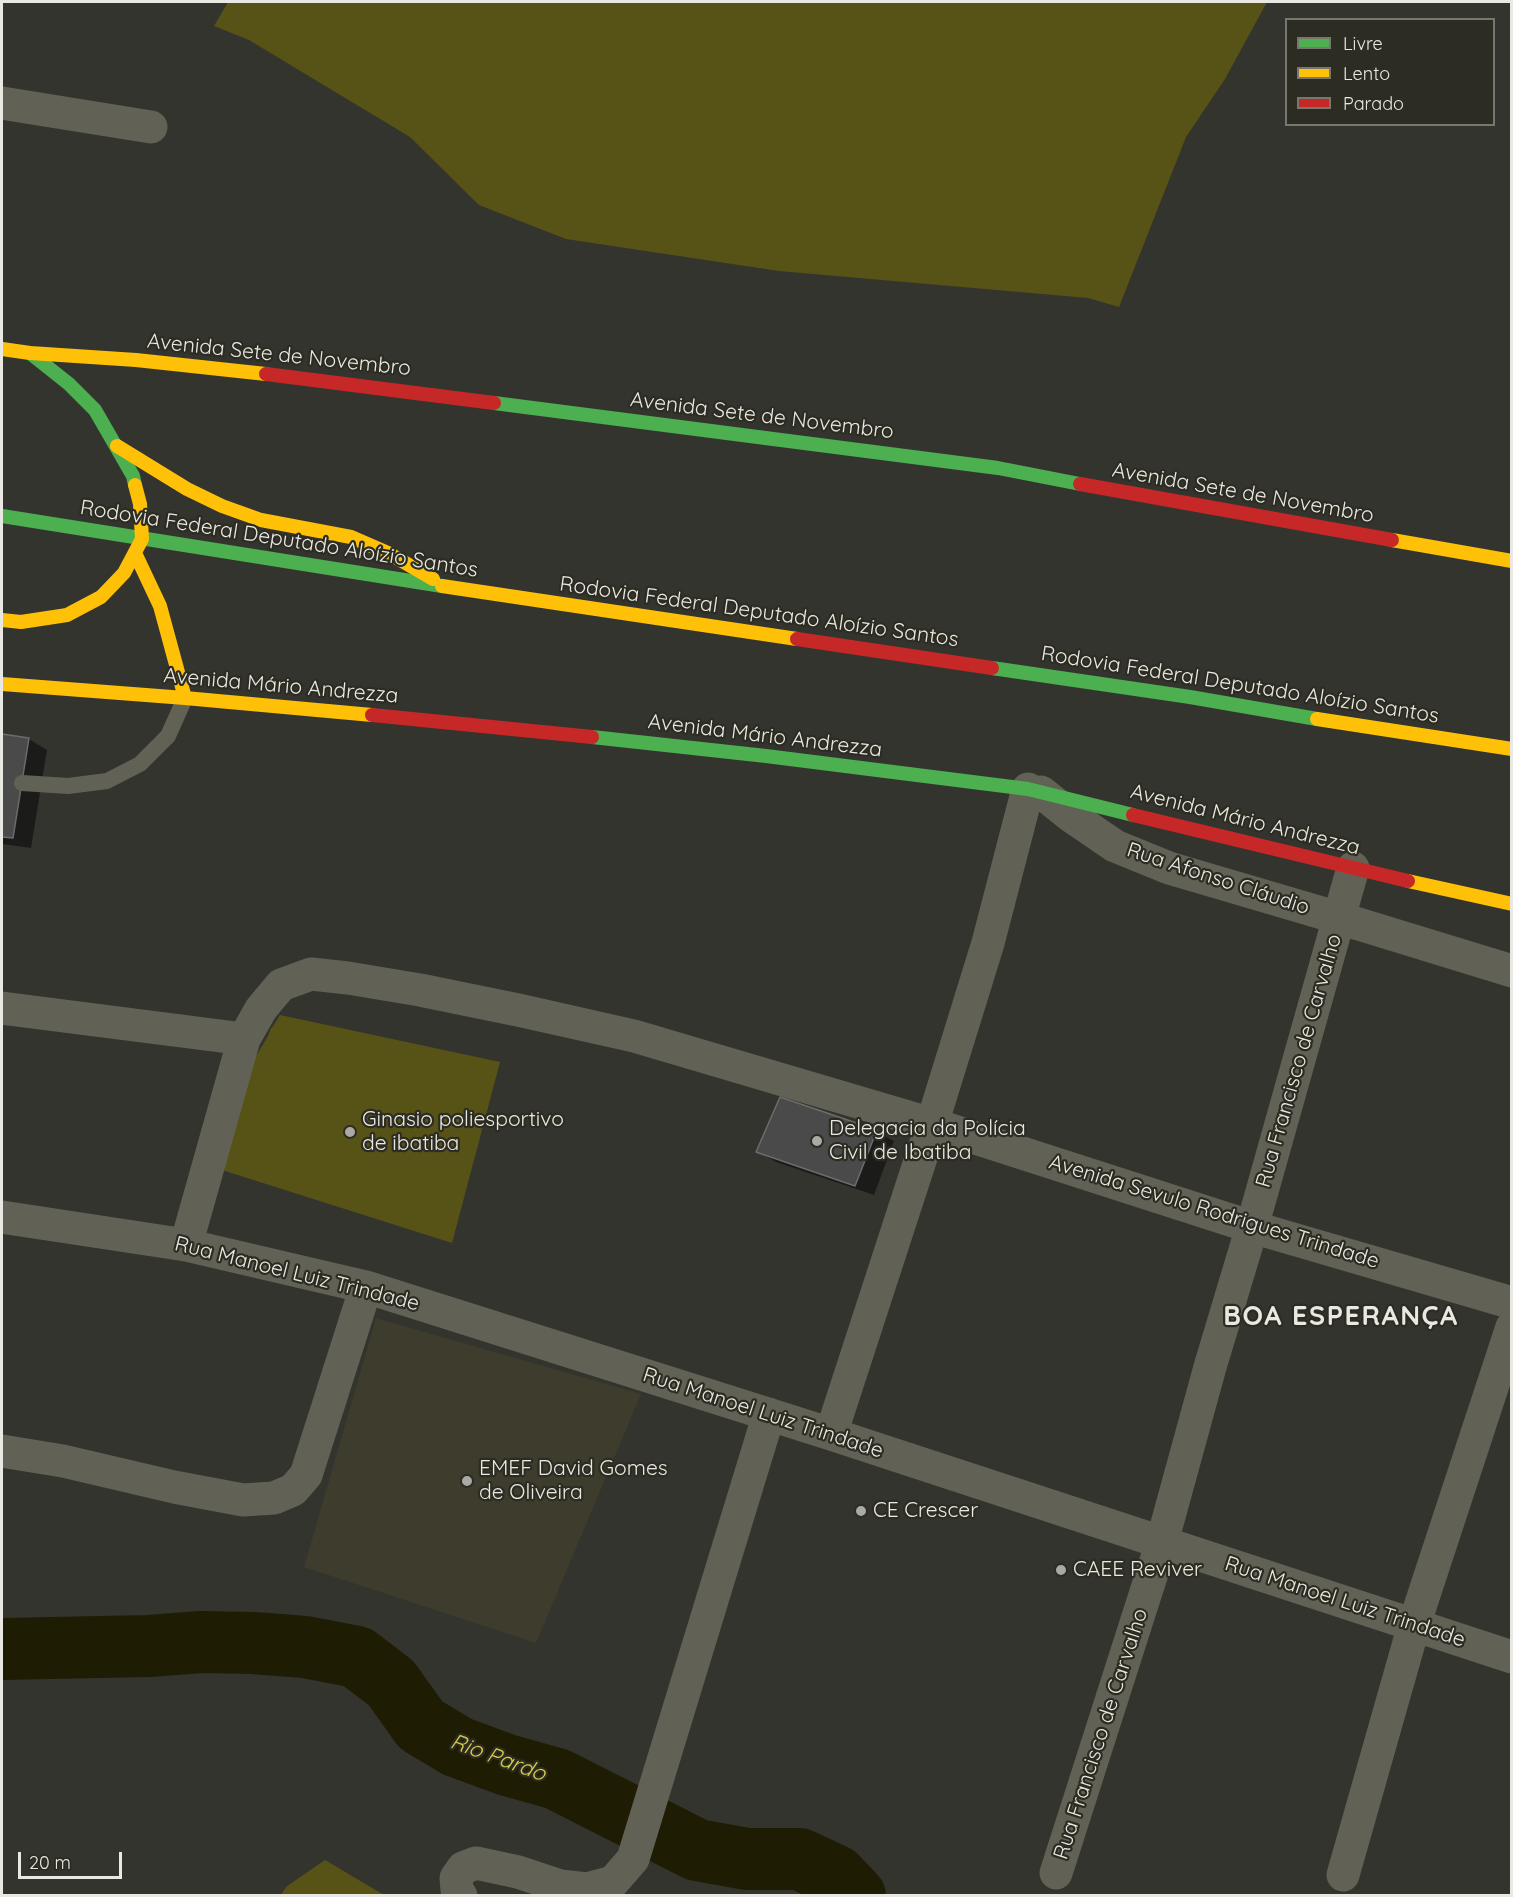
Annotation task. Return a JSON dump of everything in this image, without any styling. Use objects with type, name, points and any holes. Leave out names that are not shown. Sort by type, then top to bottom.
[{"type":"main road","name":"Avenida Sete de Novembro","points":[[2,350],[254,372],[998,468],[1167,501],[1512,561]]},
{"type":"main road","points":[[2,620],[21,622],[67,615],[101,597],[124,573],[142,539],[140,504],[133,476],[117,446],[95,410],[69,384],[30,353]]},
{"type":"main road","points":[[117,446],[187,489],[222,506],[261,520],[351,537],[390,554],[447,587]]},
{"type":"main road","name":"Rodovia Federal Deputado Aloízio Santos","points":[[2,516],[447,587],[1166,693],[1330,721],[1512,748]]},
{"type":"main road","points":[[135,553],[160,606],[185,698]]},
{"type":"main road","name":"Avenida Mário Andrezza","points":[[2,684],[185,698],[486,726],[743,754],[1035,791],[1512,904]]},
{"type":"street","points":[[2,103],[152,127]]},
{"type":"street","points":[[831,1434],[932,1124],[1035,791]]},
{"type":"street","name":"Rua Afonso Cláudio","points":[[1035,791],[1115,846],[1169,868],[1512,971]]},
{"type":"street","name":"Rua Francisco de Carvalho","points":[[1056,1874],[1162,1542],[1353,868]]},
{"type":"street","name":"Avenida Sevulo Rodrigues Trindade","points":[[186,1245],[244,1039],[261,1009],[281,985],[311,974],[348,978],[507,1008],[634,1036],[932,1124],[1252,1227],[1512,1303]]},
{"type":"street","points":[[2,1008],[244,1039]]},
{"type":"street","name":"Rua Manoel Luiz Trindade","points":[[2,1216],[186,1245],[366,1287],[831,1434],[1512,1657]]},
{"type":"street","points":[[2,1450],[243,1500],[274,1498],[293,1490],[306,1475],[366,1287]]},
{"type":"street","points":[[1343,1875],[1414,1624],[1512,1327]]},
{"type":"street","points":[[461,1896],[457,1890],[456,1878],[463,1868],[476,1863],[518,1872],[560,1886],[587,1889],[613,1882],[633,1859],[769,1414]]},
{"type":"lane","points":[[22,783],[68,786],[107,781],[140,764],[168,736],[185,698]]},
{"type":"shaded area","points":[[228,2],[1267,2],[1225,79],[1186,137],[1119,307],[1088,298],[779,271],[566,239],[479,205],[410,137],[249,40],[214,26]]},
{"type":"shaded area","name":"Ginasio poliesportivo de ibatiba","points":[[280,1015],[500,1062],[452,1243],[222,1170],[239,1085]]},
{"type":"shaded area","name":"EMEF David Gomes de Oliveira","points":[[376,1318],[641,1394],[536,1643],[304,1567]]},
{"type":"shaded area","points":[[325,1860],[384,1895],[281,1895],[286,1887]]},
{"type":"building","points":[[2,734],[29,738],[13,838],[2,837]]},
{"type":"building","name":"Delegacia da Polícia Civil de Ibatiba","points":[[780,1097],[877,1130],[855,1186],[756,1152]]},
{"type":"waterway","name":"Rio Pardo","points":[[2,1649],[149,1646],[201,1642],[253,1643],[305,1647],[357,1657],[391,1683],[421,1725],[458,1747],[507,1765],[557,1779],[697,1850],[747,1859],[800,1859],[836,1876],[855,1896]]},
{"type":"traffic: fast","points":[[30,353],[69,384],[95,410],[133,476],[135,485]]},
{"type":"traffic: fast","points":[[494,403],[998,468],[1080,484]]},
{"type":"traffic: fast","points":[[2,516],[442,586]]},
{"type":"traffic: fast","points":[[992,668],[1190,697],[1317,719]]},
{"type":"traffic: fast","points":[[592,737],[1028,789],[1133,815]]},
{"type":"traffic: slow","points":[[2,349],[266,374]]},
{"type":"traffic: slow","points":[[117,446],[187,489],[222,506],[261,520],[351,537],[390,554],[433,579]]},
{"type":"traffic: slow","points":[[2,620],[21,622],[67,615],[101,597],[124,573],[142,539],[140,504],[135,485]]},
{"type":"traffic: slow","points":[[1392,540],[1512,561]]},
{"type":"traffic: slow","points":[[135,553],[160,606],[185,698]]},
{"type":"traffic: slow","points":[[442,586],[797,639]]},
{"type":"traffic: slow","points":[[2,684],[372,715]]},
{"type":"traffic: slow","points":[[1317,719],[1512,749]]},
{"type":"traffic: slow","points":[[1408,881],[1512,904]]},
{"type":"traffic: jam","points":[[266,374],[494,403]]},
{"type":"traffic: jam","points":[[1080,484],[1392,540]]},
{"type":"traffic: jam","points":[[797,639],[992,668]]},
{"type":"traffic: jam","points":[[372,715],[592,737]]},
{"type":"traffic: jam","points":[[1133,815],[1408,881]]},
{"type":"place","name":"Ginasio poliesportivo de ibatiba","points":[[350,1132]]},
{"type":"place","name":"Delegacia da Polícia Civil de Ibatiba","points":[[817,1141]]},
{"type":"place","name":"EMEF David Gomes de Oliveira","points":[[467,1481]]},
{"type":"place","name":"CE Crescer","points":[[861,1511]]},
{"type":"place","name":"CAEE Reviver","points":[[1061,1570]]},
{"type":"district","name":"BOA ESPERANÇA","points":[[1341,1317]]}]
